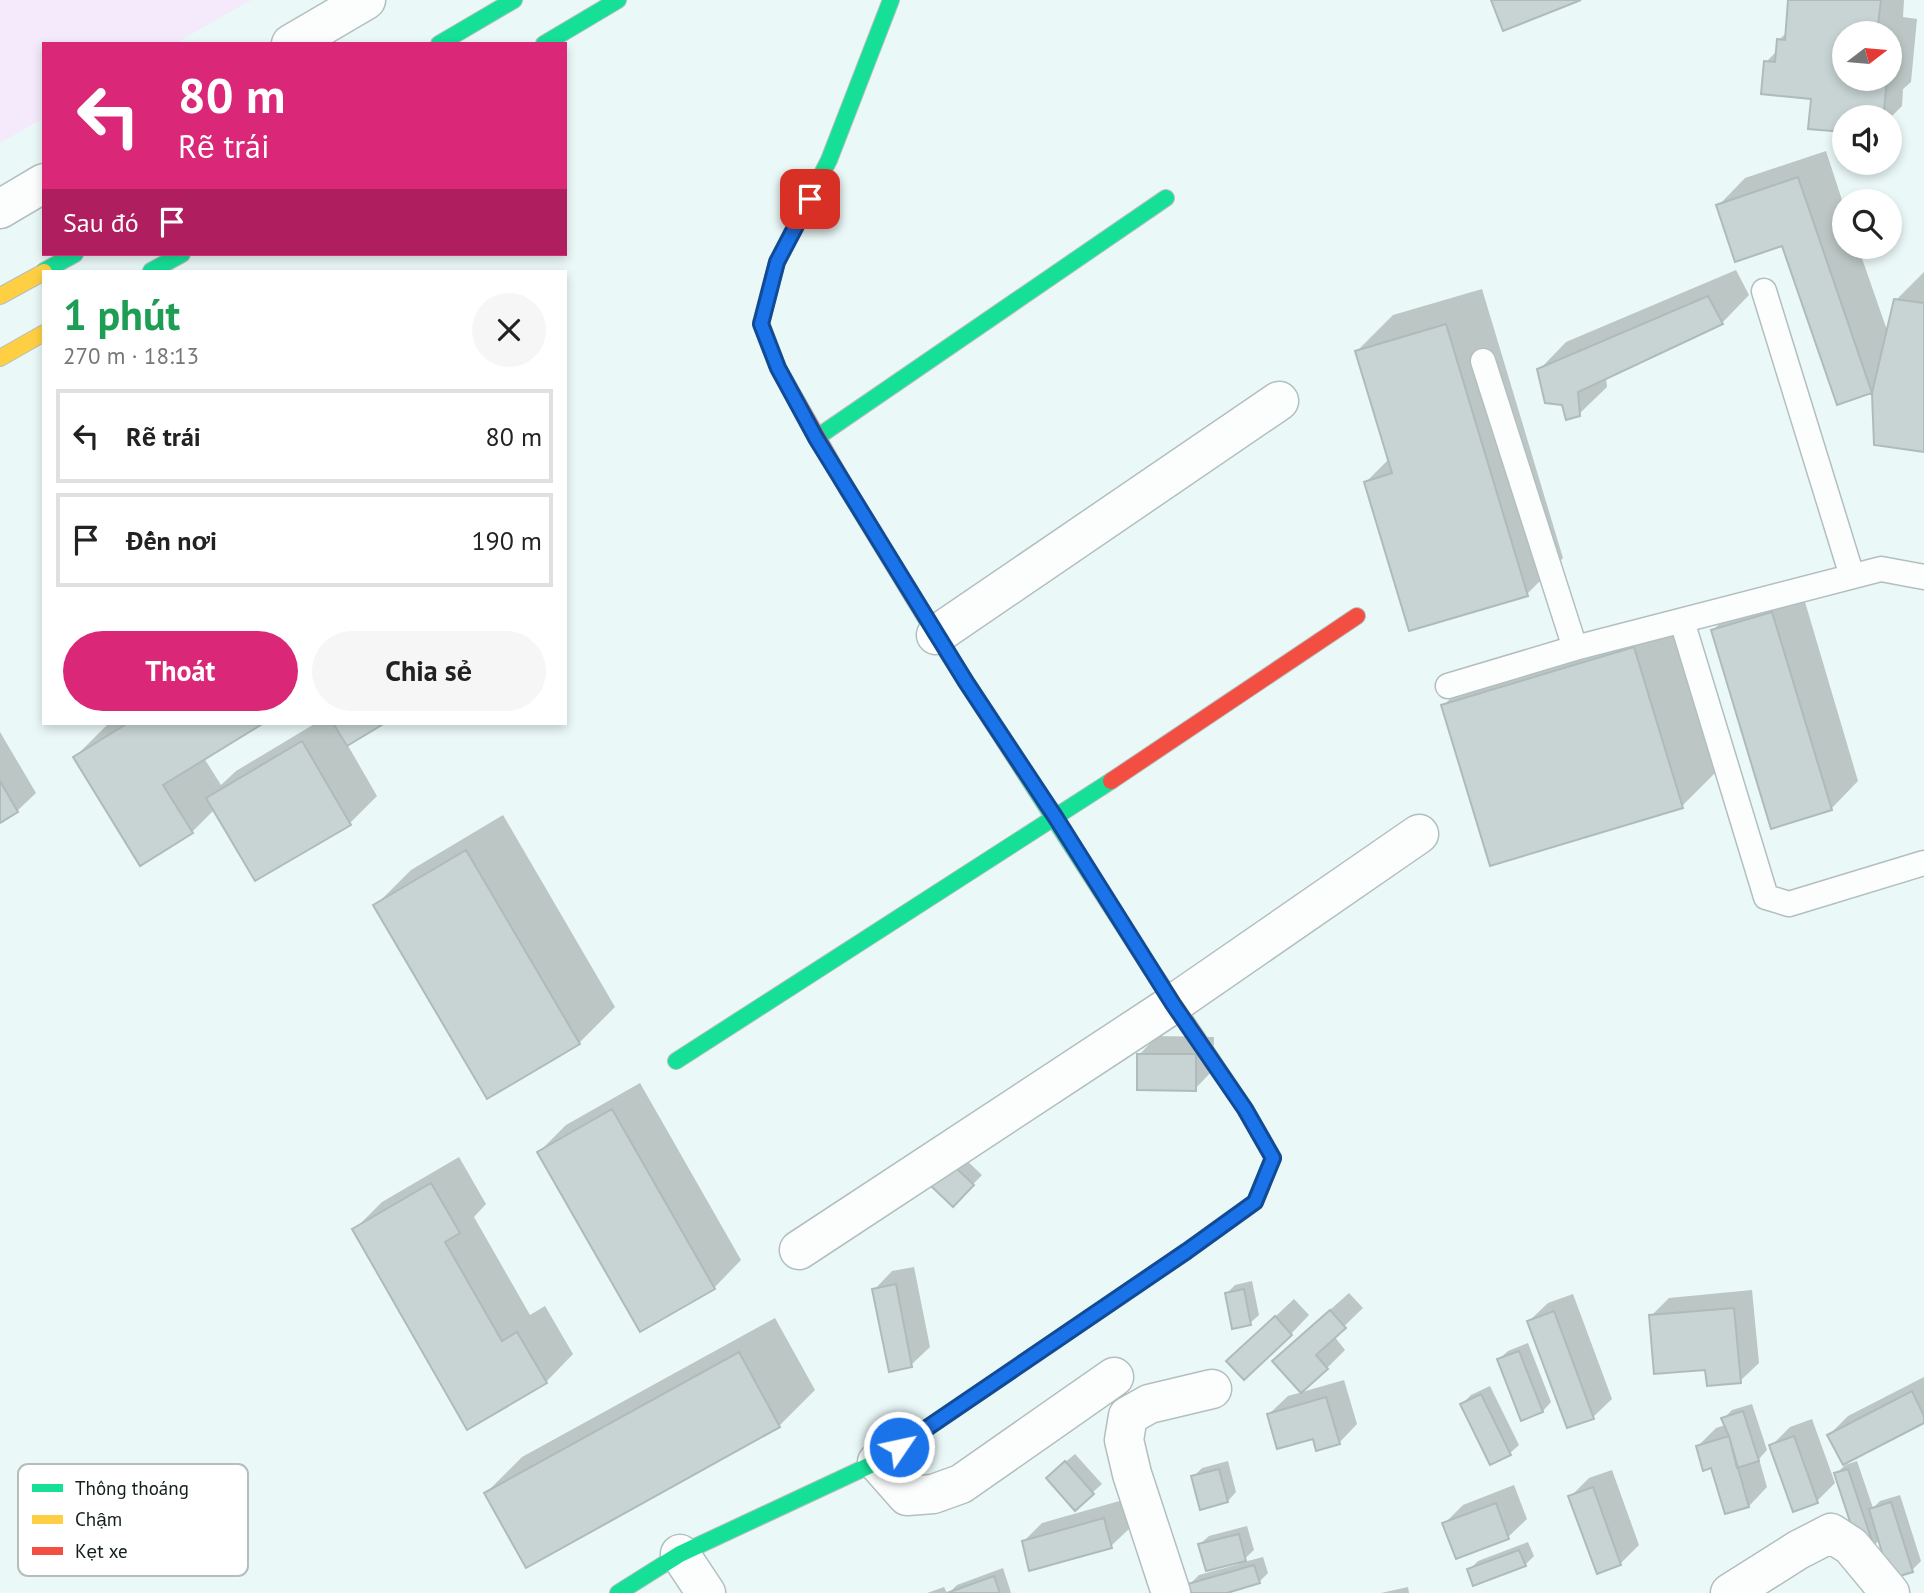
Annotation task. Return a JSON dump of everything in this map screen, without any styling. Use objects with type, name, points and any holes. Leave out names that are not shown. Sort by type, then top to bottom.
[{"type":"main road","points":[[442,42],[514,0]]},
{"type":"main road","points":[[547,42],[618,0]]},
{"type":"main road","points":[[618,1593],[680,1554],[877,1462],[1255,1202],[1273,1158],[1245,1109],[1173,1004],[936,635],[816,438],[778,368],[761,324],[777,262],[829,160],[891,0]]},
{"type":"main road","points":[[816,438],[1166,198]]},
{"type":"main road","points":[[46,270],[71,256]]},
{"type":"main road","points":[[153,270],[178,256]]},
{"type":"main road","points":[[0,296],[42,272]]},
{"type":"main road","points":[[0,358],[42,334]]},
{"type":"main road","points":[[676,1061],[1056,818],[1357,616]]},
{"type":"street","points":[[294,42],[363,1]]},
{"type":"street","points":[[0,209],[42,184]]},
{"type":"street","points":[[936,635],[1279,401]]},
{"type":"street","points":[[799,1250],[1173,1004],[1419,834]]},
{"type":"street","points":[[877,1462],[907,1496],[933,1494],[961,1484],[1114,1377]]},
{"type":"street","points":[[1171,1593],[1132,1474],[1125,1440],[1128,1416],[1149,1404],[1177,1395],[1212,1390]]},
{"type":"street","points":[[1730,1593],[1798,1550],[1831,1533],[1851,1546],[1890,1593]]},
{"type":"street","points":[[680,1554],[706,1593]]},
{"type":"lane","points":[[1764,291],[1853,576]]},
{"type":"lane","points":[[1483,361],[1575,648]]},
{"type":"lane","points":[[1448,686],[1575,648],[1881,569],[1924,577]]},
{"type":"lane","points":[[1682,621],[1766,897],[1789,904],[1924,863]]},
{"type":"shaded area","points":[[0,0],[251,0],[178,42],[42,42],[42,119],[0,143]]},
{"type":"building","points":[[1491,0],[1581,0],[1503,31]]},
{"type":"building","points":[[1788,0],[1881,0],[1878,21],[1832,21],[1832,91],[1886,91],[1885,105],[1832,105],[1832,131],[1808,129],[1811,99],[1761,94],[1764,61],[1775,62],[1777,39],[1785,40]]},
{"type":"building","points":[[1798,177],[1872,393],[1837,405],[1782,246],[1735,262],[1716,205]]},
{"type":"building","points":[[1708,296],[1723,324],[1578,392],[1580,416],[1566,420],[1562,405],[1545,403],[1537,369]]},
{"type":"building","points":[[1894,299],[1924,303],[1924,452],[1874,445],[1872,393]]},
{"type":"building","points":[[1446,324],[1528,596],[1409,631],[1364,482],[1392,473],[1355,351]]},
{"type":"building","points":[[1772,612],[1832,810],[1771,829],[1711,630]]},
{"type":"building","points":[[1634,647],[1683,808],[1490,866],[1441,705]]},
{"type":"building","points":[[125,725],[261,725],[163,785],[193,833],[140,866],[73,757]]},
{"type":"building","points":[[334,725],[382,725],[347,746]]},
{"type":"building","points":[[302,741],[351,825],[255,881],[206,798]]},
{"type":"building","points":[[0,781],[18,812],[0,823]]},
{"type":"building","points":[[466,850],[580,1044],[487,1099],[373,905]]},
{"type":"building","points":[[1137,1054],[1196,1054],[1196,1091],[1137,1090]]},
{"type":"building","points":[[612,1109],[715,1289],[640,1332],[537,1152]]},
{"type":"building","points":[[952,1164],[974,1185],[953,1207],[931,1186]]},
{"type":"building","points":[[431,1183],[460,1233],[445,1242],[502,1341],[517,1332],[547,1383],[467,1430],[352,1229]]},
{"type":"building","points":[[896,1284],[912,1367],[889,1372],[872,1289]]},
{"type":"building","points":[[1244,1289],[1251,1325],[1232,1329],[1225,1293]]},
{"type":"building","points":[[1734,1308],[1741,1383],[1707,1386],[1705,1370],[1654,1374],[1649,1315]]},
{"type":"building","points":[[1330,1310],[1346,1328],[1316,1355],[1328,1369],[1301,1393],[1272,1361]]},
{"type":"building","points":[[1554,1311],[1594,1419],[1567,1428],[1527,1321]]},
{"type":"building","points":[[1275,1316],[1292,1335],[1244,1380],[1226,1361]]},
{"type":"building","points":[[1519,1351],[1543,1412],[1521,1421],[1497,1359]]},
{"type":"building","points":[[739,1352],[780,1427],[526,1568],[484,1493]]},
{"type":"building","points":[[1912,1391],[1924,1416],[1924,1423],[1843,1465],[1827,1435]]},
{"type":"building","points":[[1481,1394],[1511,1455],[1490,1465],[1460,1404]]},
{"type":"building","points":[[1326,1397],[1340,1444],[1316,1451],[1313,1439],[1277,1449],[1267,1414]]},
{"type":"building","points":[[1743,1411],[1759,1461],[1737,1468],[1729,1436],[1721,1418]]},
{"type":"building","points":[[1729,1436],[1749,1507],[1725,1514],[1711,1468],[1703,1471],[1696,1446]]},
{"type":"building","points":[[1794,1436],[1818,1503],[1793,1512],[1769,1445]]},
{"type":"building","points":[[1065,1461],[1094,1494],[1075,1511],[1046,1478]]},
{"type":"building","points":[[1219,1469],[1228,1502],[1200,1510],[1191,1476]]},
{"type":"building","points":[[1848,1469],[1874,1547],[1860,1552],[1834,1473]]},
{"type":"building","points":[[1593,1487],[1621,1565],[1597,1574],[1568,1496]]},
{"type":"building","points":[[1891,1502],[1913,1572],[1890,1579],[1869,1509]]},
{"type":"building","points":[[1496,1503],[1509,1539],[1456,1559],[1442,1523]]},
{"type":"building","points":[[1104,1518],[1112,1548],[1029,1571],[1022,1541]]},
{"type":"building","points":[[1239,1534],[1246,1561],[1206,1571],[1198,1544]]},
{"type":"building","points":[[1519,1550],[1526,1566],[1473,1586],[1467,1569]]},
{"type":"building","points":[[1254,1565],[1260,1583],[1227,1593],[1191,1593],[1188,1584]]},
{"type":"building","points":[[994,1576],[1000,1593],[947,1593]]},
{"type":"traffic: fast","points":[[442,42],[514,0]]},
{"type":"traffic: fast","points":[[547,42],[618,0]]},
{"type":"traffic: fast","points":[[761,323],[777,262],[829,160],[891,0]]},
{"type":"traffic: fast","points":[[816,438],[1166,198]]},
{"type":"traffic: fast","points":[[46,270],[71,256]]},
{"type":"traffic: fast","points":[[153,270],[178,256]]},
{"type":"traffic: fast","points":[[847,489],[936,635],[1149,966]]},
{"type":"traffic: fast","points":[[676,1061],[1111,781]]},
{"type":"traffic: fast","points":[[618,1593],[680,1554],[877,1462],[1255,1202],[1273,1158]]},
{"type":"traffic: slow","points":[[0,296],[42,273]]},
{"type":"traffic: slow","points":[[0,358],[42,334]]},
{"type":"traffic: slow","points":[[1149,966],[1245,1109],[1273,1158]]},
{"type":"traffic: jam","points":[[761,323],[778,368],[847,489]]},
{"type":"traffic: jam","points":[[1111,781],[1357,616]]},
{"type":"route","points":[[810,199],[777,262],[761,324],[778,368],[816,438],[936,635],[1173,1004],[1245,1109],[1273,1158],[1255,1202],[899,1447]]}]
